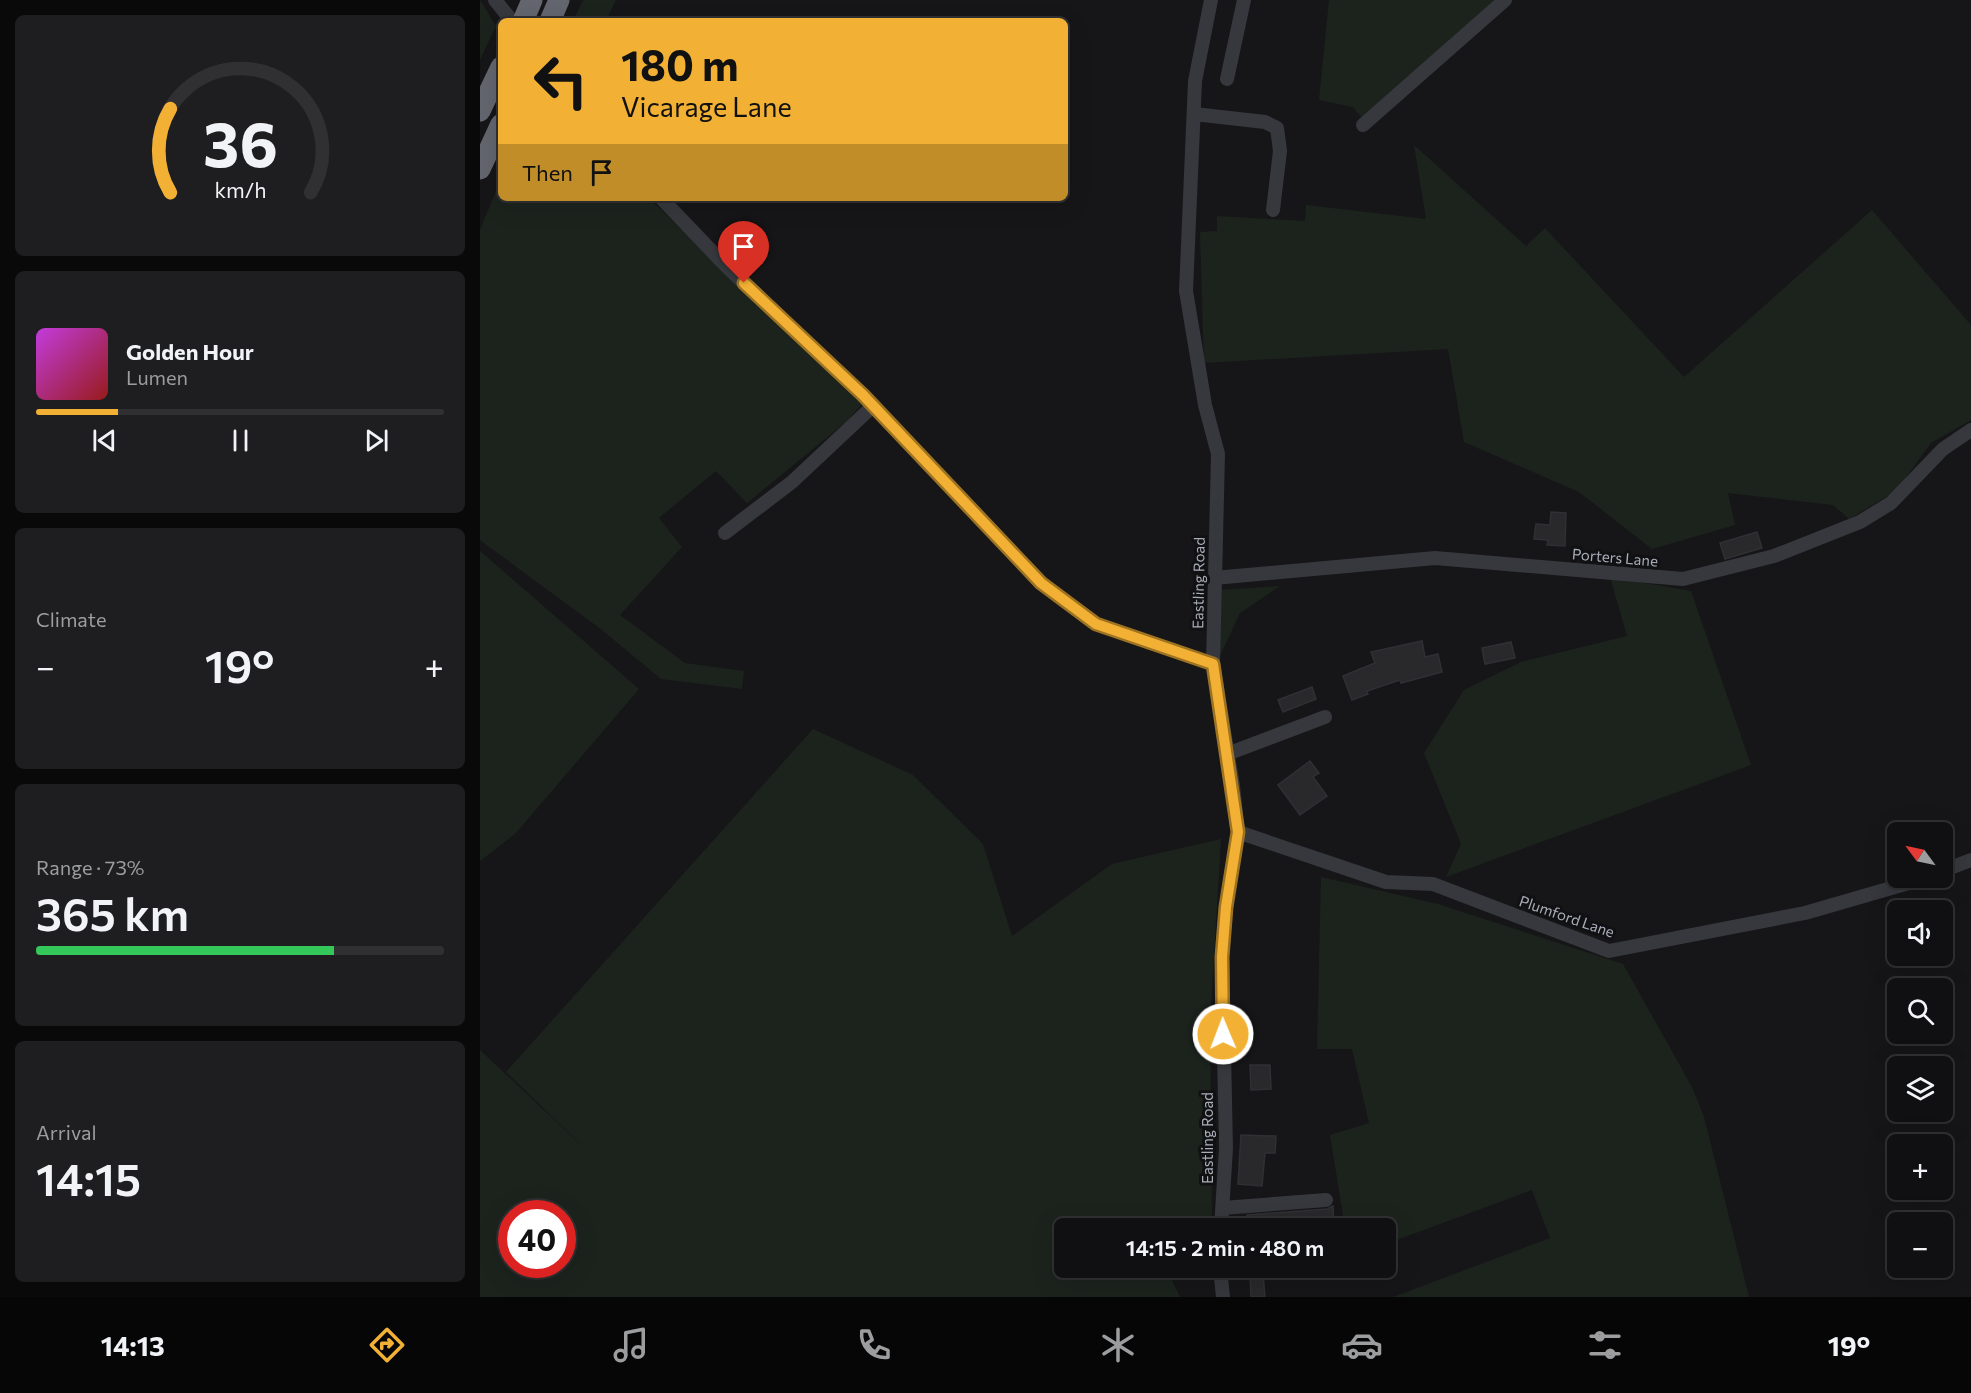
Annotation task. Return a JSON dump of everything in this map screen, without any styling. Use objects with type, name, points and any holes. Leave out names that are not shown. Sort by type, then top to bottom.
[{"type":"highway","points":[[523,18],[532,0]]},
{"type":"highway","points":[[551,18],[559,0]]},
{"type":"highway","points":[[480,111],[498,73]]},
{"type":"highway","points":[[480,169],[498,130]]},
{"type":"street","points":[[495,0],[510,18]]},
{"type":"street","name":"Eastling Road","points":[[1211,0],[1196,81],[1186,291],[1205,405],[1218,454],[1213,664],[1238,832],[1226,907],[1222,957],[1226,1148],[1222,1218]]},
{"type":"street","points":[[1227,79],[1244,0]]},
{"type":"street","points":[[1363,125],[1505,0]]},
{"type":"street","points":[[1194,114],[1265,122],[1276,128],[1280,151],[1273,210]]},
{"type":"street","points":[[664,201],[727,267],[873,406],[1041,583],[1096,624],[1213,664]]},
{"type":"street","points":[[725,533],[792,482],[873,406]]},
{"type":"street","name":"Porters Lane","points":[[1214,578],[1435,558],[1683,579],[1774,556],[1860,522],[1891,503],[1943,449],[1971,430]]},
{"type":"street","points":[[1227,754],[1325,717]]},
{"type":"street","points":[[1238,832],[1267,837],[1306,851]]},
{"type":"street","name":"Plumford Lane","points":[[1238,832],[1386,882],[1433,884],[1609,951],[1805,913],[1891,888]]},
{"type":"street","points":[[1953,867],[1971,860]]},
{"type":"street","points":[[1223,1208],[1326,1200]]},
{"type":"street","points":[[1221,1278],[1223,1297]]},
{"type":"shaded area","points":[[480,0],[496,26],[480,60]]},
{"type":"shaded area","points":[[583,0],[616,0],[607,18],[574,18]]},
{"type":"shaded area","points":[[1329,0],[1496,0],[1362,118],[1353,107],[1319,100]]},
{"type":"shaded area","points":[[1414,145],[1526,246],[1545,228],[1684,377],[1872,210],[1971,325],[1971,420],[1931,443],[1896,491],[1849,519],[1833,505],[1728,493],[1735,525],[1652,549],[1579,492],[1464,442],[1448,349],[1204,363],[1200,232],[1217,231],[1217,216],[1305,221],[1306,205],[1426,219]]},
{"type":"shaded area","points":[[498,186],[498,201],[652,201],[862,404],[847,421],[747,503],[716,471],[659,518],[682,547],[620,615],[685,663],[744,671],[742,689],[661,679],[602,630],[480,540],[480,230]]},
{"type":"shaded area","points":[[480,551],[639,689],[516,833],[480,861]]},
{"type":"shaded area","points":[[1610,577],[1691,591],[1751,765],[1446,877],[1461,844],[1424,753],[1464,690],[1521,662],[1627,636]]},
{"type":"shaded area","points":[[1280,586],[1240,613],[1220,656],[1219,590]]},
{"type":"shaded area","points":[[813,729],[913,775],[983,844],[1012,936],[1112,864],[1221,839],[1210,1022],[1212,1218],[1054,1218],[1054,1278],[1171,1278],[1180,1297],[480,1297],[480,1050],[592,1155],[506,1072]]},
{"type":"shaded area","points":[[1321,877],[1438,904],[1623,964],[1692,1087],[1704,1117],[1749,1297],[1393,1297],[1550,1238],[1532,1190],[1396,1240],[1396,1218],[1343,1218],[1330,1135],[1369,1123],[1352,1049],[1317,1049]]},
{"type":"building","points":[[1551,512],[1566,513],[1565,546],[1547,545],[1548,540],[1534,539],[1536,524],[1550,525]]},
{"type":"building","points":[[1757,532],[1762,548],[1725,559],[1720,543]]},
{"type":"building","points":[[1422,641],[1425,657],[1438,654],[1442,672],[1401,683],[1400,680],[1367,691],[1368,694],[1352,700],[1343,676],[1375,663],[1371,652]]},
{"type":"building","points":[[1511,642],[1515,658],[1485,664],[1482,648]]},
{"type":"building","points":[[1312,687],[1316,699],[1283,712],[1278,700]]},
{"type":"building","points":[[1310,761],[1319,773],[1313,777],[1327,796],[1300,815],[1278,785]]},
{"type":"building","points":[[1250,1065],[1270,1065],[1271,1089],[1251,1090]]},
{"type":"building","points":[[1241,1135],[1276,1136],[1275,1153],[1265,1153],[1262,1186],[1238,1184]]},
{"type":"building","points":[[1333,1206],[1334,1218],[1247,1218],[1247,1215],[1327,1209]]},
{"type":"building","points":[[1250,1278],[1263,1278],[1265,1297],[1251,1297]]},
{"type":"route","points":[[744,283],[863,395],[1041,583],[1096,624],[1213,664],[1233,786],[1238,832],[1226,907],[1222,957],[1223,1034]]}]
